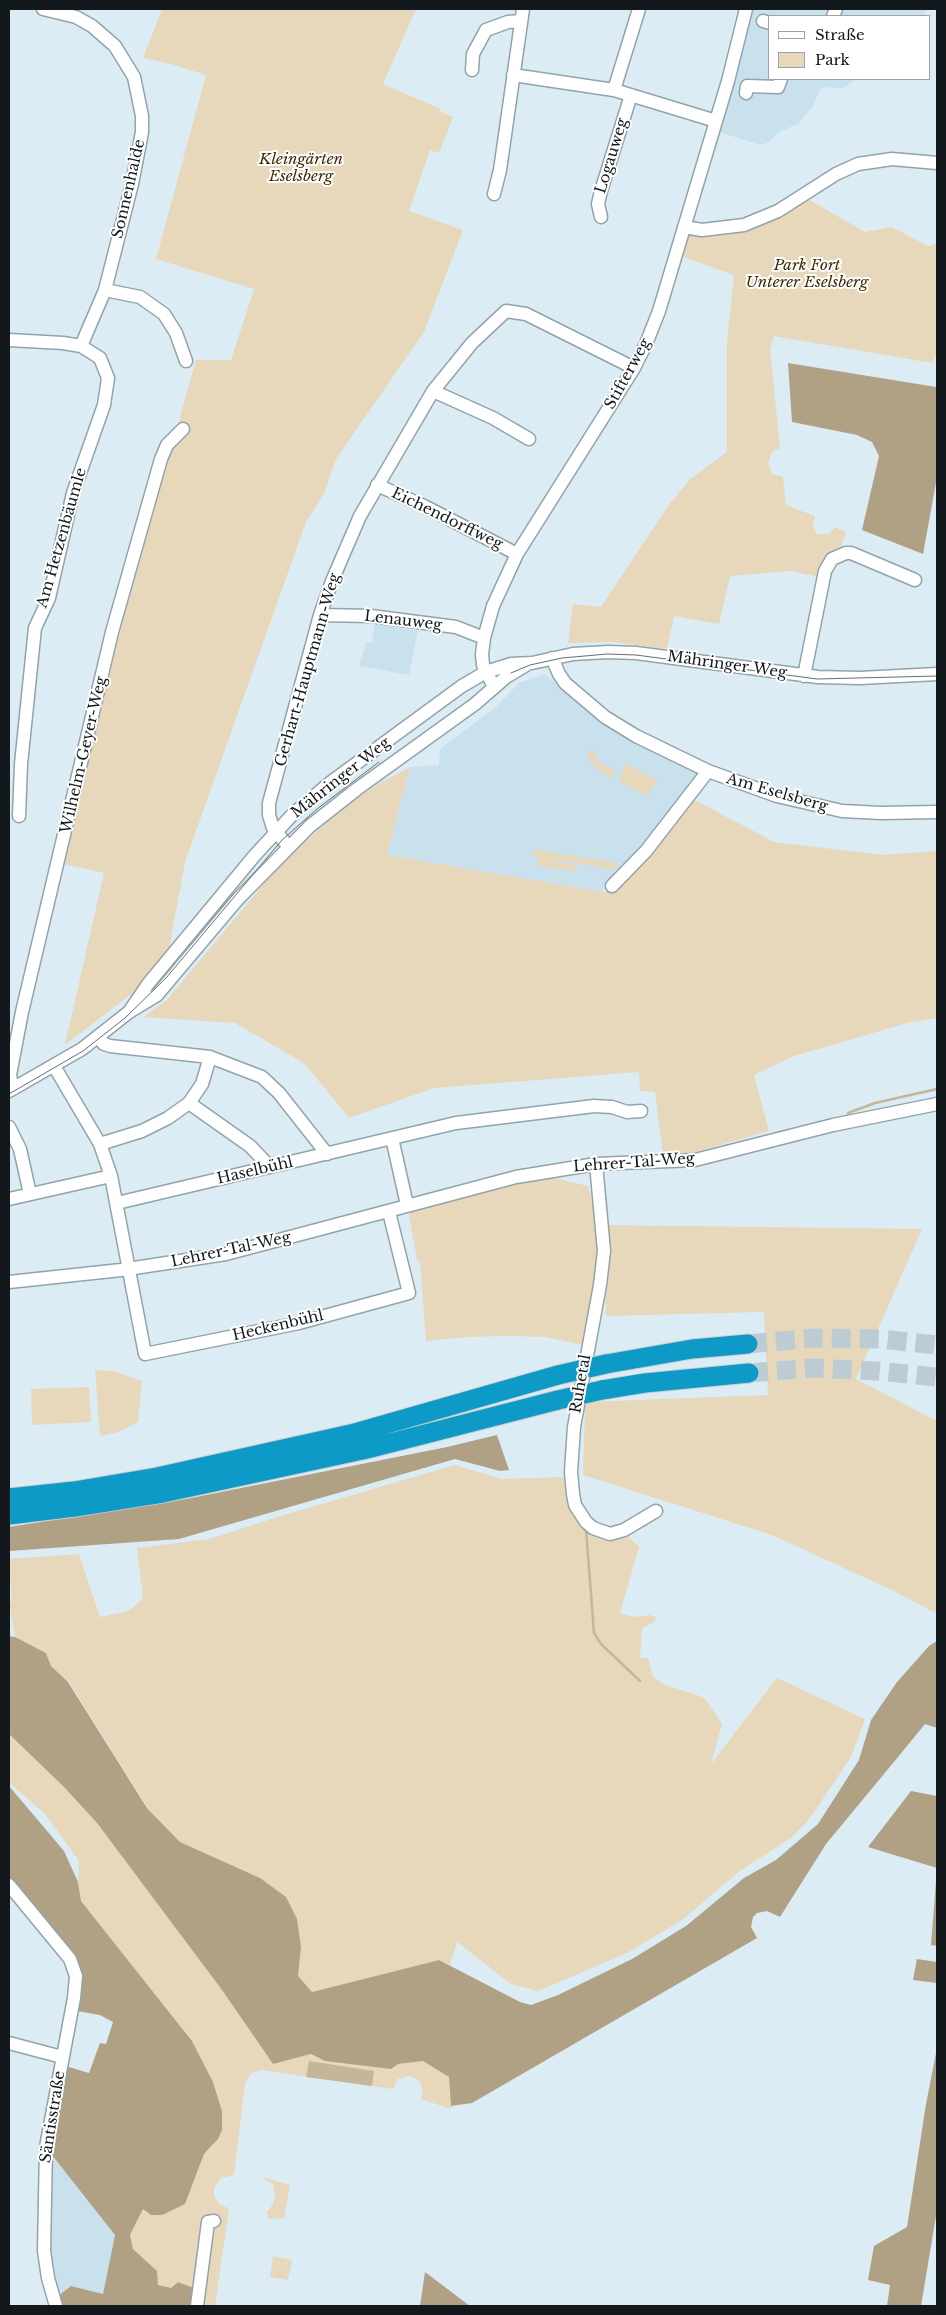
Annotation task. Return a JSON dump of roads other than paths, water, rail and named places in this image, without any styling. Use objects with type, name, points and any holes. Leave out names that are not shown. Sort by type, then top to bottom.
[{"type":"highway","points":[[9,1498],[74,1491],[157,1477],[327,1439],[558,1375],[606,1364],[692,1349],[748,1344]]},
{"type":"highway","points":[[9,1515],[75,1508],[162,1493],[367,1449],[602,1390],[645,1382],[749,1373]]},
{"type":"street","name":"Sonnenhalde","points":[[50,9],[76,17],[92,26],[116,46],[134,76],[139,95],[142,132],[138,154],[105,290],[81,346]]},
{"type":"street","points":[[614,90],[639,9]]},
{"type":"street","name":"Stifterweg","points":[[494,688],[482,660],[484,638],[497,596],[517,554],[634,368],[659,311],[716,121],[746,9]]},
{"type":"street","points":[[472,70],[473,54],[486,30],[522,15]]},
{"type":"street","points":[[494,194],[500,170],[522,15]]},
{"type":"street","points":[[513,75],[614,90],[716,121]]},
{"type":"street","points":[[746,93],[747,86],[778,87],[781,80]]},
{"type":"street","name":"Logauweg","points":[[601,217],[598,204],[601,191],[630,95]]},
{"type":"street","points":[[684,227],[702,230],[744,225],[778,211],[836,174],[858,164],[892,159],[937,163]]},
{"type":"street","points":[[105,290],[140,297],[164,314],[176,333],[186,361]]},
{"type":"street","name":"Gerhart-Hauptmann-Weg","points":[[275,832],[269,815],[270,799],[320,615],[345,550],[376,485],[433,391],[472,343],[506,311],[526,314],[634,368]]},
{"type":"street","name":"Am Hetzenbäumle","points":[[9,340],[64,343],[81,346],[96,354],[104,363],[107,370],[108,386],[73,493],[49,598],[34,628],[21,764],[19,816]]},
{"type":"street","points":[[433,391],[493,418],[529,439]]},
{"type":"street","name":"Wilhelm-Geyer-Weg","points":[[11,1090],[10,1077],[22,1012],[112,632],[161,459],[167,445],[183,429]]},
{"type":"street","name":"Eichendorffweg","points":[[376,485],[433,510],[517,554]]},
{"type":"street","name":"Mähringer Weg","points":[[804,676],[825,571],[829,562],[840,554],[852,553],[915,580]]},
{"type":"street","name":"Lenauweg","points":[[320,615],[371,616],[456,627],[484,638]]},
{"type":"street","name":"Mähringer Weg","points":[[129,1012],[148,984],[275,832],[300,808],[330,782],[462,686],[486,672],[506,665],[532,663],[584,653],[629,653],[804,676],[843,678],[937,674]]},
{"type":"street","name":"Am Eselsberg","points":[[552,658],[558,674],[565,682],[605,716],[636,736],[708,771],[777,796],[842,811],[916,814],[937,812]]},
{"type":"street","name":"Mähringer Weg","points":[[11,1090],[54,1066],[98,1037],[129,1012],[154,998],[233,904],[288,846],[332,808],[465,712],[506,677],[532,663]]},
{"type":"street","name":"Am Eselsberg","points":[[612,886],[646,851],[708,771]]},
{"type":"street","points":[[275,832],[288,846]]},
{"type":"street","points":[[98,1037],[104,1044],[110,1046],[210,1057],[242,1067],[262,1077],[279,1093],[327,1154]]},
{"type":"street","points":[[100,1144],[142,1131],[168,1118],[189,1103],[202,1084],[210,1057]]},
{"type":"street","points":[[54,1066],[100,1144],[111,1176],[129,1269]]},
{"type":"street","points":[[189,1103],[250,1146],[270,1167]]},
{"type":"street","name":"Lehrer-Tal-Weg","points":[[9,1282],[129,1269],[226,1254],[516,1177],[596,1164],[695,1160],[833,1125],[937,1104]]},
{"type":"street","name":"Haselbühl","points":[[117,1203],[456,1123],[594,1106],[612,1107],[627,1112],[641,1111]]},
{"type":"street","points":[[9,1127],[20,1149],[30,1194]]},
{"type":"street","points":[[392,1138],[407,1205]]},
{"type":"street","name":"Ruhetal","points":[[596,1164],[604,1251],[600,1285],[586,1351],[574,1427],[571,1472],[573,1494],[575,1505],[586,1522],[594,1528],[610,1534],[624,1530],[656,1511]]},
{"type":"street","points":[[9,1199],[111,1176]]},
{"type":"street","name":"Heckenbühl","points":[[129,1269],[145,1354],[299,1323],[409,1294],[389,1212]]},
{"type":"street","name":"Säntisstraße","points":[[9,1884],[70,1959],[76,1976],[75,1991],[46,2147],[44,2251],[48,2278],[56,2306]]},
{"type":"street","points":[[9,2043],[62,2056]]},
{"type":"street","points":[[197,2306],[208,2222],[214,2221]]},
{"type":"waterway","points":[[848,1113],[875,1103],[937,1089]]},
{"type":"waterway","points":[[586,1529],[594,1633],[601,1644],[640,1681]]},
{"type":"tunnel","points":[[748,1344],[813,1338],[880,1339],[937,1345]]},
{"type":"tunnel","points":[[749,1373],[814,1368],[877,1371],[937,1377]]},
{"type":"tram line","points":[[511,673],[530,665],[562,658],[607,654],[636,655],[817,679],[937,676]]},
{"type":"tram line","points":[[9,1094],[83,1051],[125,1018],[166,978],[282,840],[317,809],[379,762]]},
{"type":"park label","name":"Kleingärten Eselsberg","points":[[301,168]]},
{"type":"park label","name":"Park Fort Unterer Eselsberg","points":[[807,274]]}]
